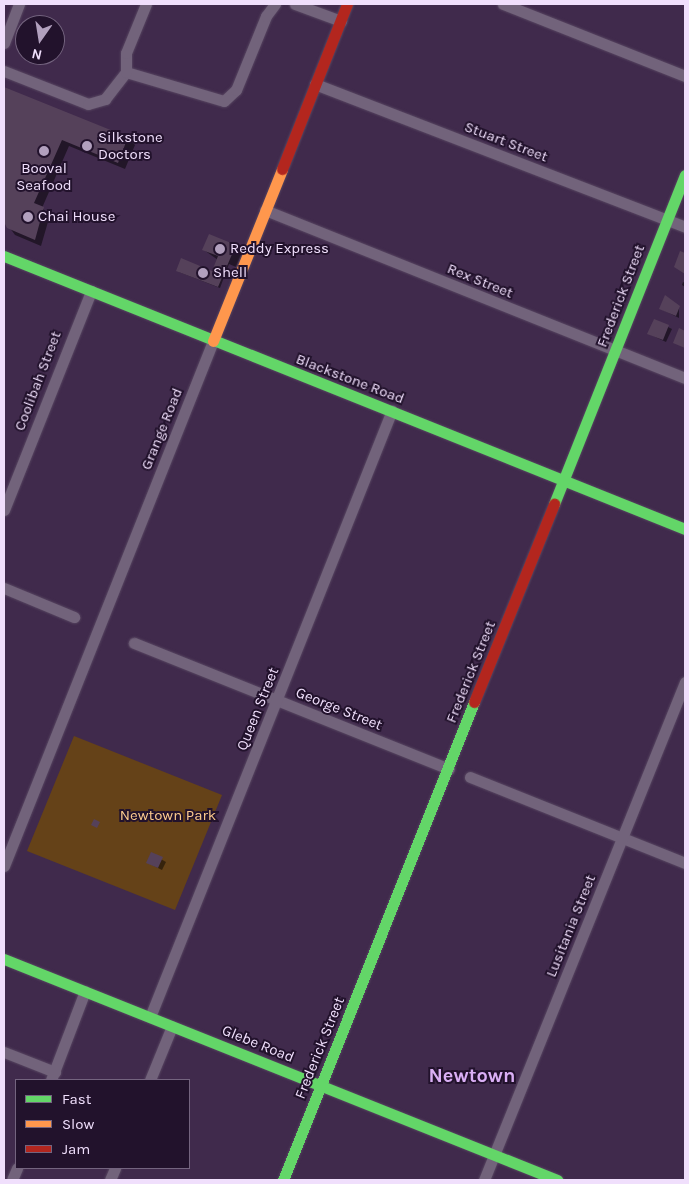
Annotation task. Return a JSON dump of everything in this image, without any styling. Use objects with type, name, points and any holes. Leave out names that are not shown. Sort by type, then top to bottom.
[{"type":"street","points":[[4,43],[19,4]]},
{"type":"street","points":[[4,71],[94,104],[105,99],[126,72],[126,53],[146,4]]},
{"type":"street","points":[[126,72],[141,73],[210,100],[228,100],[275,4]]},
{"type":"street","points":[[296,4],[341,21]]},
{"type":"street","name":"Grange Road","points":[[4,866],[347,4]]},
{"type":"street","points":[[503,4],[685,76]]},
{"type":"street","name":"Stuart Street","points":[[316,84],[685,227]]},
{"type":"street","name":"Frederick Street","points":[[283,1180],[685,175]]},
{"type":"street","name":"Rex Street","points":[[265,210],[685,378]]},
{"type":"street","name":"Blackstone Road","points":[[4,256],[213,342],[392,410],[685,529]]},
{"type":"street","name":"Coolibah Street","points":[[4,510],[91,291]]},
{"type":"street","name":"Queen Street","points":[[150,1017],[392,410]]},
{"type":"street","points":[[4,588],[74,617]]},
{"type":"street","name":"George Street","points":[[134,643],[449,769]]},
{"type":"street","name":"Lusitania Street","points":[[484,1180],[685,682]]},
{"type":"street","points":[[470,777],[685,863]]},
{"type":"street","name":"Glebe Road","points":[[4,959],[558,1180]]},
{"type":"street","points":[[4,1052],[53,1076],[85,991]]},
{"type":"street","points":[[150,1079],[172,1026]]},
{"type":"green space","name":"Newtown Park","points":[[74,736],[222,795],[175,910],[27,851]]},
{"type":"building","points":[[4,87],[128,137],[118,163],[62,140],[34,203],[44,207],[35,240],[7,228],[4,222]]},
{"type":"building","points":[[209,234],[236,245],[218,287],[176,271],[181,258],[212,271],[218,256],[202,250]]},
{"type":"building","points":[[680,251],[685,253],[685,274],[674,267]]},
{"type":"building","points":[[665,295],[680,306],[676,316],[659,309]]},
{"type":"building","points":[[654,319],[669,325],[663,340],[647,334]]},
{"type":"building","points":[[679,328],[685,331],[685,348],[673,343]]},
{"type":"building","points":[[94,819],[100,822],[97,828],[91,825]]},
{"type":"building","points":[[151,852],[163,857],[158,868],[146,863]]},
{"type":"traffic: fast","points":[[554,504],[685,175]]},
{"type":"traffic: fast","points":[[4,256],[685,529]]},
{"type":"traffic: fast","points":[[283,1180],[474,702]]},
{"type":"traffic: fast","points":[[4,959],[557,1180]]},
{"type":"traffic: slow","points":[[213,341],[282,169]]},
{"type":"traffic: jam","points":[[282,169],[347,4]]},
{"type":"traffic: jam","points":[[474,702],[554,504]]},
{"type":"place","name":"Silkstone Doctors","points":[[87,146]]},
{"type":"place","name":"Booval Seafood","points":[[44,151]]},
{"type":"place","name":"Chai House","points":[[28,217]]},
{"type":"place","name":"Reddy Express","points":[[220,249]]},
{"type":"place","name":"Shell","points":[[203,273]]},
{"type":"district","name":"Newtown","points":[[472,1075]]}]
